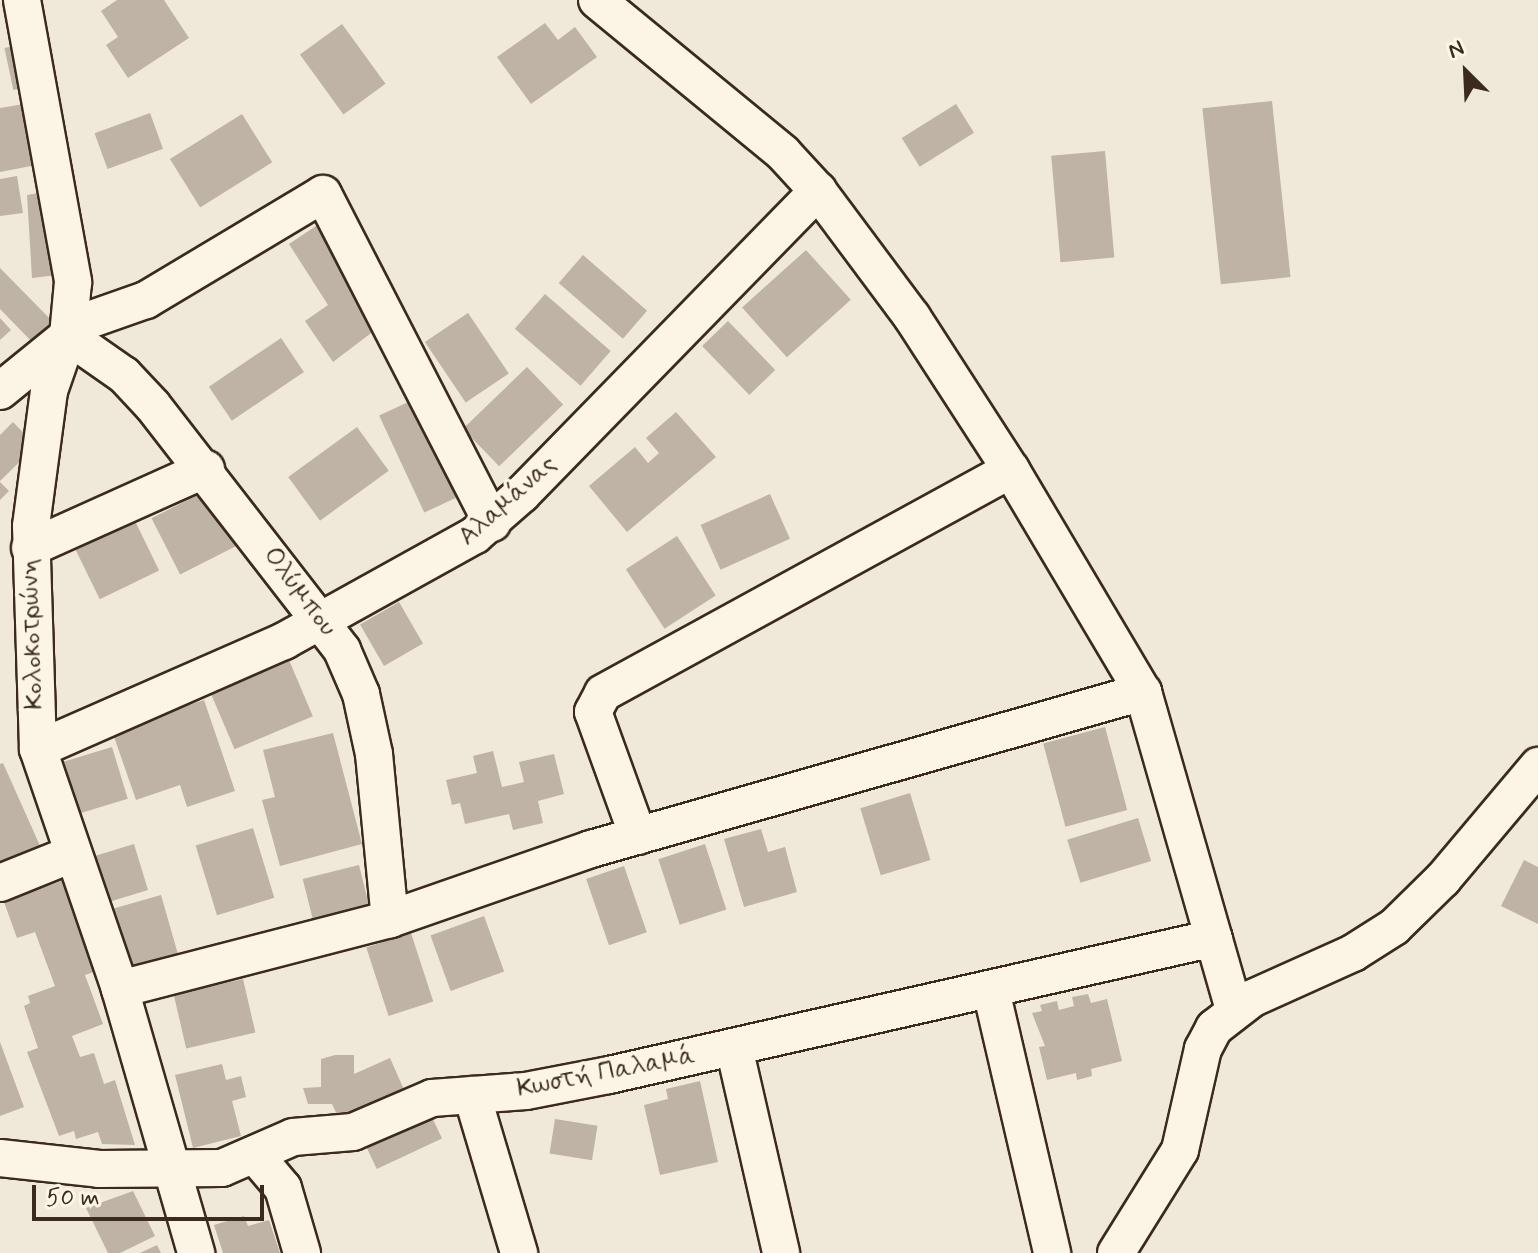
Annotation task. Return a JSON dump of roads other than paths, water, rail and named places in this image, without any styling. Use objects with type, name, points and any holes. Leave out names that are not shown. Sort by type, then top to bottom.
[{"type":"street","points":[[0,17],[22,0]]},
{"type":"street","name":"Κολοκοτρώνη","points":[[22,0],[69,247],[73,294],[68,336],[49,391],[20,543],[38,749],[120,989],[169,1172],[196,1253]]},
{"type":"street","points":[[597,0],[783,153],[818,191],[912,317],[1011,470],[1143,692],[1234,1010]]},
{"type":"street","name":"Αλαμάνας","points":[[38,749],[322,622],[431,564],[492,523],[818,191]]},
{"type":"street","points":[[0,391],[96,316],[146,300],[323,194],[492,523]]},
{"type":"street","name":"Ολύμπου","points":[[68,336],[124,375],[206,469],[322,622],[354,672],[369,726],[390,919]]},
{"type":"street","points":[[20,543],[206,469]]},
{"type":"street","points":[[638,836],[593,712],[603,693],[1011,470]]},
{"type":"street","points":[[120,989],[390,919],[638,836],[1143,692]]},
{"type":"street","points":[[1116,1253],[1180,1150],[1203,1049],[1214,1028],[1234,1010],[1353,953],[1394,927],[1443,879],[1538,766]]},
{"type":"street","points":[[0,883],[72,854]]},
{"type":"street","name":"Κωστή Παλαμά","points":[[0,1158],[169,1172],[222,1168],[293,1137],[353,1132],[432,1098],[551,1086],[1214,938]]},
{"type":"street","points":[[991,990],[1052,1253]]},
{"type":"street","points":[[734,1047],[781,1253]]},
{"type":"street","points":[[472,1095],[519,1253]]},
{"type":"street","points":[[255,1155],[283,1188],[302,1253]]}]
